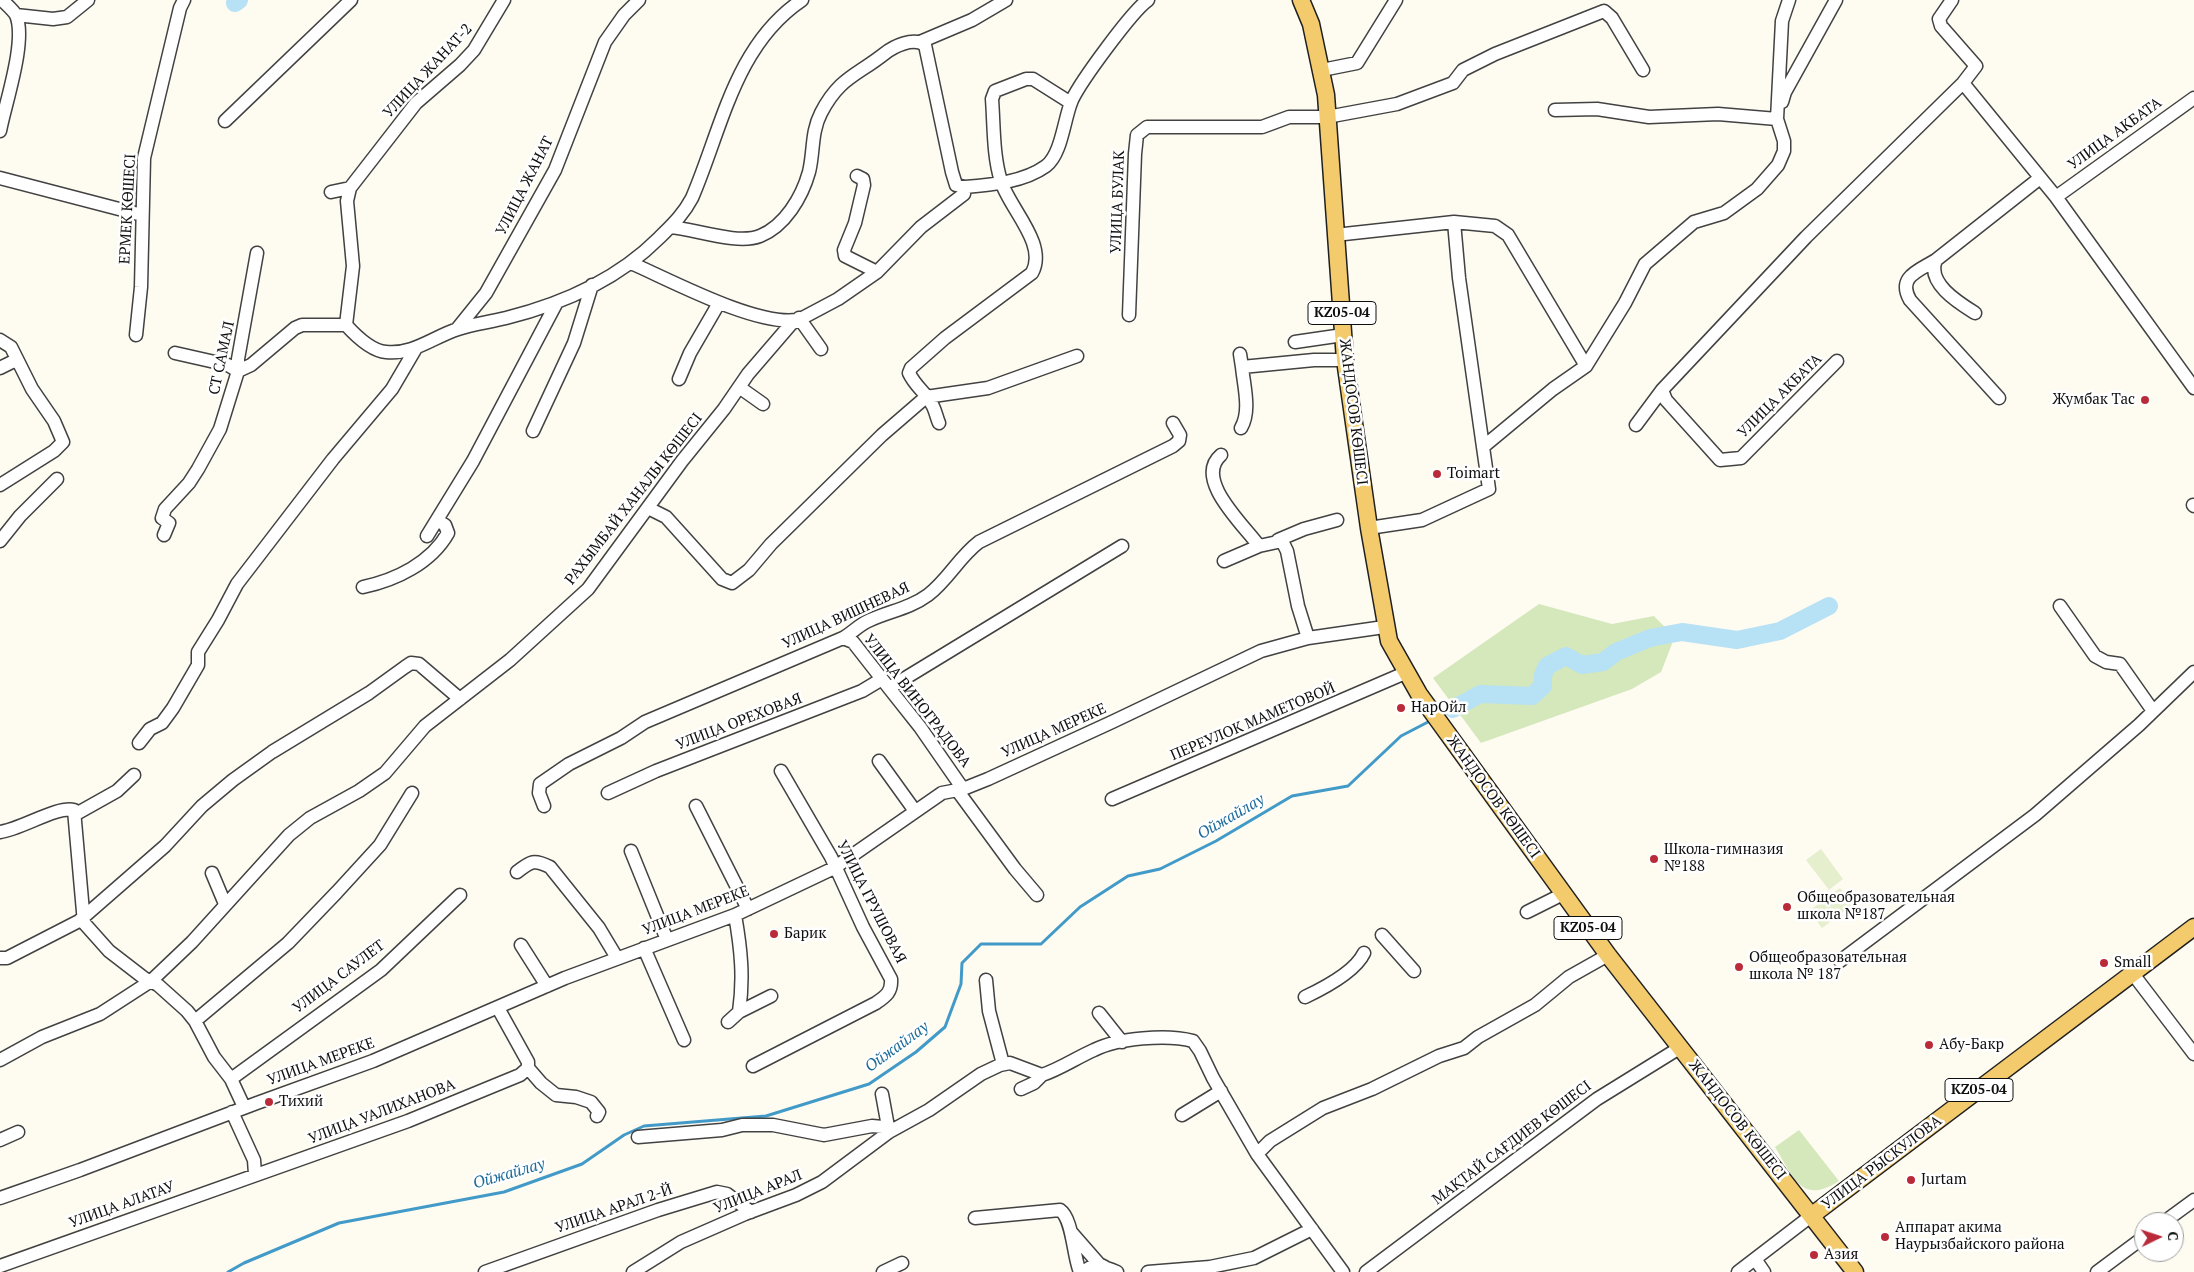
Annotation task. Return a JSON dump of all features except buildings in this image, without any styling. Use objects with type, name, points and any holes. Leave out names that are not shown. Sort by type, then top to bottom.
[{"type":"main road","name":"ЖАНДОСОВ КӨШЕСІ","points":[[1301,0],[1311,24],[1322,70],[1345,360],[1384,627],[1388,641],[1405,673],[1608,955],[1682,1047],[1855,1272]]},
{"type":"main road","name":"УЛИЦА РЫСКУЛОВА","points":[[1811,1216],[2194,927]]},
{"type":"main road","points":[[1793,1193],[1811,1202],[1821,1203],[1834,1200]]},
{"type":"main road","name":"KZ05-04","points":[[1830,1239],[1824,1220],[1826,1210],[1834,1200]]},
{"type":"street","points":[[0,131],[14,76],[18,33],[16,15],[2,0]]},
{"type":"street","points":[[16,15],[53,19],[67,17],[88,0]]},
{"type":"street","name":"ЕРМЕК КӨШЕСІ","points":[[136,335],[141,287],[144,158],[180,8],[184,0]]},
{"type":"street","points":[[225,121],[351,0]]},
{"type":"street","name":"УЛИЦА ЖАНАТ-2","points":[[350,188],[416,103],[460,65],[474,50],[504,0]]},
{"type":"street","name":"УЛИЦА ЖАНАТ","points":[[457,330],[486,293],[555,170],[605,42],[624,15],[639,0]]},
{"type":"street","points":[[175,353],[228,365],[238,370],[251,365],[295,328],[302,325],[346,325],[366,342],[384,352],[410,350],[457,330],[507,318],[557,302],[604,281],[631,264],[683,215],[692,198],[747,60],[771,25],[783,12],[802,0]]},
{"type":"street","points":[[670,227],[687,228],[723,237],[750,239],[772,229],[796,203],[809,171],[816,123],[838,87],[849,76],[890,49],[925,42],[972,20],[986,10],[1006,0]]},
{"type":"street","points":[[925,42],[956,185],[965,187],[1001,183],[1036,171],[1052,159],[1057,151],[1071,103],[1077,90],[1132,15],[1148,0]]},
{"type":"street","points":[[1322,70],[1357,63],[1396,0]]},
{"type":"street","points":[[1483,447],[1554,389],[1586,366],[1625,303],[1645,264],[1694,222],[1724,213],[1757,189],[1778,165],[1784,151],[1784,141],[1777,119],[1782,21],[1789,0]]},
{"type":"street","points":[[1777,119],[1785,92],[1836,0]]},
{"type":"street","points":[[1636,425],[1662,390],[1806,237],[1963,83],[1976,66],[1941,26],[1939,19],[1952,0]]},
{"type":"street","points":[[1327,117],[1397,104],[1452,83],[1463,70],[1602,6],[1612,18],[1643,70]]},
{"type":"street","points":[[1048,78],[1055,91]]},
{"type":"street","points":[[939,422],[932,403],[910,376],[911,368],[945,338],[1032,273],[1037,265],[1037,251],[1001,183],[992,99],[995,91],[1026,79],[1033,79],[1055,91],[1071,103]]},
{"type":"street","points":[[1963,83],[2056,197],[2194,386]]},
{"type":"street","name":"УЛИЦА АКБАТА","points":[[2056,197],[2194,98]]},
{"type":"street","points":[[1555,110],[1597,109],[1649,117],[1718,114],[1777,119]]},
{"type":"street","name":"УЛИЦА БУЛАК","points":[[1129,315],[1137,135],[1147,127],[1154,126],[1171,128],[1262,127],[1289,117],[1327,117]]},
{"type":"street","points":[[857,176],[863,179],[864,185],[855,223],[844,250],[845,256],[877,272]]},
{"type":"street","points":[[0,178],[142,215]]},
{"type":"street","points":[[1999,398],[1910,300],[1905,292],[1904,285],[1908,278],[1936,260],[2040,178]]},
{"type":"street","name":"РАХЫМБАЙ ХАНАЛЫ КӨШЕСІ","points":[[0,1060],[42,1037],[100,1014],[151,981],[192,942],[289,835],[310,818],[359,792],[385,773],[426,726],[510,660],[532,637],[588,589],[762,357],[798,319],[838,299],[877,272],[927,222],[964,194],[965,187]]},
{"type":"street","points":[[332,192],[350,188],[347,201],[353,266],[346,325]]},
{"type":"street","points":[[1335,234],[1454,222],[1495,226],[1508,235],[1586,366]]},
{"type":"street","points":[[1369,528],[1422,520],[1489,489],[1454,222]]},
{"type":"street","name":"СТ САМАЛ","points":[[164,535],[169,523],[162,518],[166,509],[189,483],[215,442],[238,370],[238,359],[257,253]]},
{"type":"street","points":[[1936,260],[1934,272],[1941,285],[1954,300],[1975,313]]},
{"type":"street","points":[[631,264],[719,302],[779,321],[798,319],[821,350]]},
{"type":"street","points":[[533,431],[574,343],[592,285]]},
{"type":"street","points":[[427,536],[490,429],[557,302]]},
{"type":"street","points":[[679,378],[690,353],[719,302]]},
{"type":"street","points":[[1295,342],[1343,335]]},
{"type":"street","points":[[0,340],[11,347],[32,389],[54,421],[63,442],[54,451],[0,485]]},
{"type":"street","points":[[139,743],[150,729],[162,723],[173,708],[198,665],[198,652],[237,584],[332,459],[392,389],[410,350]]},
{"type":"street","points":[[1240,354],[1246,411],[1245,420],[1241,428]]},
{"type":"street","points":[[648,508],[666,517],[722,579],[732,583],[749,570],[771,544],[882,435],[926,397],[988,388],[1077,356]]},
{"type":"street","points":[[1242,367],[1345,360]]},
{"type":"street","name":"УЛИЦА АКБАТА","points":[[1662,390],[1666,400],[1720,460],[1741,458],[1837,361]]},
{"type":"street","points":[[0,368],[12,362],[18,362]]},
{"type":"street","points":[[739,387],[763,404]]},
{"type":"street","name":"УЛИЦА ВИШНЕВАЯ","points":[[544,806],[539,793],[540,784],[569,764],[653,718],[843,638],[869,620],[901,611],[928,595],[944,580],[967,550],[978,542],[1173,446],[1179,441],[1180,435],[1173,423]]},
{"type":"street","points":[[1221,455],[1216,459],[1212,470],[1216,491],[1259,546]]},
{"type":"street","points":[[0,540],[20,516],[57,479]]},
{"type":"street","points":[[363,587],[384,583],[400,576],[424,560],[441,545],[448,533],[445,525],[438,520]]},
{"type":"street","points":[[1224,561],[1259,546],[1284,540],[1337,520]]},
{"type":"street","points":[[1284,540],[1298,606],[1308,638]]},
{"type":"street","name":"УЛИЦА ОРЕХОВАЯ","points":[[608,793],[656,771],[885,684],[1122,546]]},
{"type":"street","points":[[2060,606],[2095,656],[2106,662],[2120,664],[2153,711]]},
{"type":"street","name":"УЛИЦА МЕРЕКЕ","points":[[0,1198],[373,1061],[617,958],[735,916],[834,868],[942,793],[960,790],[1112,722],[1261,650],[1308,638],[1384,627]]},
{"type":"street","name":"УЛИЦА ВИНОГРАДОВА","points":[[843,638],[852,642],[920,727],[997,846],[1038,895]]},
{"type":"street","points":[[0,958],[7,958],[84,916],[165,846],[202,806],[227,784],[272,752],[369,693],[411,663],[424,666],[460,698]]},
{"type":"street","points":[[1840,961],[2035,814],[2153,711],[2194,672]]},
{"type":"street","name":"ПЕРЕУЛОК МАМЕТОВОЙ","points":[[1112,799],[1405,673]]},
{"type":"street","points":[[879,761],[915,810]]},
{"type":"street","name":"УЛИЦА ГРУШОВАЯ","points":[[753,1066],[876,1003],[890,992],[891,979],[834,868],[831,857],[781,771]]},
{"type":"street","points":[[76,814],[117,790],[134,775]]},
{"type":"street","points":[[195,1021],[288,942],[336,892],[380,845],[412,792]]},
{"type":"street","points":[[696,806],[748,909]]},
{"type":"street","points":[[0,832],[31,823],[52,813],[70,809],[74,810],[76,814],[78,868],[84,923],[109,951],[180,1004],[195,1021],[214,1057],[231,1079],[238,1110],[254,1160],[255,1174]]},
{"type":"street","points":[[631,851],[667,940]]},
{"type":"street","points":[[517,872],[531,862],[539,861],[550,867],[599,928],[617,958]]},
{"type":"street","points":[[212,873],[225,904]]},
{"type":"street","points":[[1527,912],[1563,894]]},
{"type":"street","name":"УЛИЦА САУЛЕТ","points":[[231,1079],[381,970],[460,895]]},
{"type":"street","points":[[735,916],[743,956],[743,984],[739,1012]]},
{"type":"street","points":[[1382,935],[1414,971]]},
{"type":"street","points":[[521,945],[548,986]]},
{"type":"street","points":[[644,948],[684,1040]]},
{"type":"street","points":[[1305,997],[1336,980],[1360,960],[1364,953]]},
{"type":"street","points":[[1257,1154],[1270,1141],[1323,1108],[1372,1089],[1439,1056],[1464,1048],[1478,1037],[1529,1009],[1569,977],[1608,955]]},
{"type":"street","points":[[2133,974],[2194,1054]]},
{"type":"street","points":[[986,980],[989,1011],[1002,1064],[1010,1063],[1042,1075]]},
{"type":"street","points":[[728,1022],[739,1012],[766,999],[752,1003],[746,998],[743,984]]},
{"type":"street","points":[[498,1008],[528,1062],[524,1072],[556,1095],[576,1096],[591,1102],[599,1112],[597,1116]]},
{"type":"street","points":[[1099,1013],[1122,1042]]},
{"type":"street","points":[[1021,1089],[1042,1075],[1095,1049],[1122,1042],[1164,1037],[1193,1041],[1257,1154],[1343,1272]]},
{"type":"street","name":"МАҚТАЙ САҒДИЕВ КӨШЕСІ","points":[[1366,1272],[1597,1099],[1682,1047]]},
{"type":"street","name":"УЛИЦА АРАЛ","points":[[633,1272],[681,1242],[796,1195],[822,1182],[889,1132],[929,1110],[981,1074],[1002,1064]]},
{"type":"street","name":"УЛИЦА УАЛИХАНОВА","points":[[255,1174],[281,1168],[408,1121],[524,1072]]},
{"type":"street","points":[[1182,1115],[1221,1091]]},
{"type":"street","points":[[882,1094],[889,1132]]},
{"type":"street","points":[[638,1137],[722,1130],[742,1124],[773,1125],[824,1135],[872,1126],[883,1127],[889,1132]]},
{"type":"street","points":[[0,1140],[18,1132]]},
{"type":"street","name":"УЛИЦА АЛАТАУ","points":[[0,1266],[255,1174]]},
{"type":"street","name":"УЛИЦА АРАЛ 2-Й","points":[[485,1272],[658,1210],[717,1192],[726,1194],[751,1212]]},
{"type":"street","points":[[2178,1212],[2194,1200]]},
{"type":"street","points":[[975,1218],[1060,1210],[1064,1213],[1071,1232],[1074,1260],[1082,1272],[1088,1267],[1111,1269]]},
{"type":"street","name":"УЛИЦА РЫСКУЛОВА","points":[[1738,1272],[1811,1216]]},
{"type":"street","points":[[1148,1272],[1210,1270],[1254,1258],[1312,1229]]},
{"type":"street","points":[[1071,1232],[1099,1264],[1111,1269]]},
{"type":"street","points":[[2097,1272],[2134,1244]]},
{"type":"street","points":[[1755,1259],[1764,1272]]},
{"type":"street","points":[[883,1272],[902,1263]]},
{"type":"green space","points":[[1539,604],[1612,624],[1654,616],[1664,626],[1672,644],[1661,672],[1632,689],[1481,743],[1433,678]]},
{"type":"green space","points":[[1821,849],[1843,879],[1829,890],[1806,860]]},
{"type":"green space","points":[[1840,888],[1852,905],[1822,928],[1809,911]]},
{"type":"green space","points":[[1799,1130],[1839,1181],[1826,1188],[1816,1190],[1807,1189],[1793,1177],[1775,1147]]},
{"type":"waterway","points":[[235,3],[239,0]]},
{"type":"waterway","points":[[1453,709],[1480,694],[1532,696],[1543,686],[1543,675],[1547,666],[1566,656],[1582,665],[1603,662],[1616,652],[1650,638],[1682,632],[1737,640],[1780,631],[1829,606]]},
{"type":"waterway","name":"Ойжайлау","points":[[228,1272],[244,1263],[339,1223],[504,1192],[582,1164],[624,1135],[644,1126],[766,1116],[869,1084],[916,1052],[945,1027],[961,984],[962,963],[981,944],[1041,944],[1080,907],[1128,876],[1160,869],[1216,841],[1292,796],[1348,786],[1401,736],[1428,722]]},
{"type":"place","name":"Жумбак Тас","points":[[2145,400]]},
{"type":"place","name":"Toimart","points":[[1437,474]]},
{"type":"place","name":"НарОйл","points":[[1401,708]]},
{"type":"place","name":"Школа-гимназия №188","points":[[1654,859]]},
{"type":"place","name":"Общеобразовательная школа №187","points":[[1787,907]]},
{"type":"place","name":"Барик","points":[[774,934]]},
{"type":"place","name":"Small","points":[[2104,963]]},
{"type":"place","name":"Общеобразовательная школа № 187","points":[[1739,967]]},
{"type":"place","name":"Абу-Бакр","points":[[1929,1045]]},
{"type":"place","name":"Тихий","points":[[269,1102]]},
{"type":"place","name":"Jurtam","points":[[1911,1180]]},
{"type":"place","name":"Аппарат акима Наурызбайского района","points":[[1885,1237]]},
{"type":"place","name":"Азия","points":[[1814,1255]]}]
